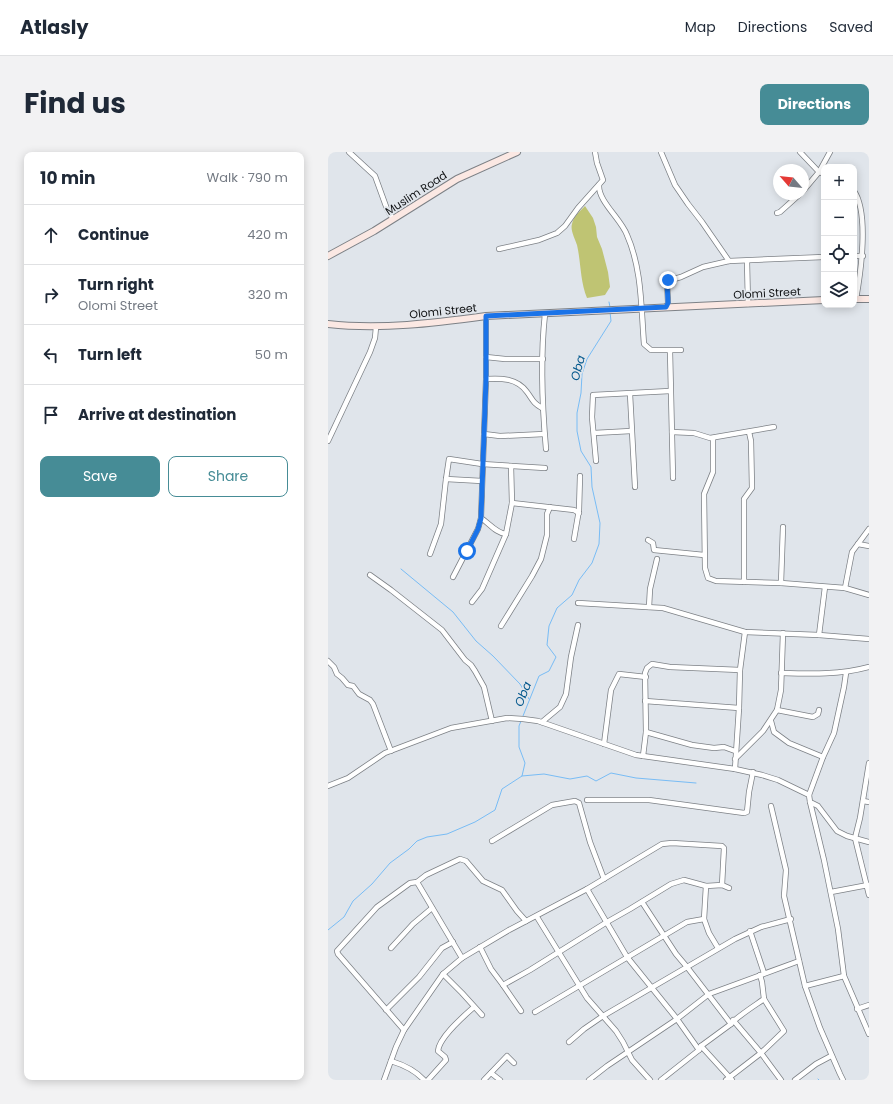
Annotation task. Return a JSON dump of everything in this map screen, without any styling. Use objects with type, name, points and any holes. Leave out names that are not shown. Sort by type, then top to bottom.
[{"type":"main road","name":"Muslim Road","points":[[328,256],[374,232],[457,178],[504,154],[517,152]]},
{"type":"main road","points":[[857,299],[869,299]]},
{"type":"main road","name":"Olomi Street","points":[[329,326],[376,327],[443,322],[486,316],[821,300]]},
{"type":"street","points":[[349,152],[374,176],[387,209],[393,219]]},
{"type":"street","points":[[499,249],[539,240],[557,233],[563,228],[574,212],[603,180],[596,163],[595,152]]},
{"type":"street","points":[[661,152],[675,185],[728,261]]},
{"type":"street","points":[[800,152],[821,172]]},
{"type":"street","points":[[825,164],[830,152]]},
{"type":"street","points":[[809,185],[821,174]]},
{"type":"street","points":[[599,185],[599,190],[602,197],[613,214],[623,225],[634,253],[640,284],[645,346],[651,350],[682,350]]},
{"type":"street","points":[[857,196],[862,203],[866,214],[866,237],[857,288]]},
{"type":"street","points":[[777,213],[793,200]]},
{"type":"street","points":[[857,256],[863,256]]},
{"type":"street","points":[[666,307],[668,303],[667,281],[681,277],[703,267],[728,261],[821,257]]},
{"type":"street","points":[[747,260],[748,304]]},
{"type":"street","points":[[545,314],[542,359],[542,408],[546,449]]},
{"type":"street","points":[[453,577],[478,529],[481,518],[486,379],[486,316]]},
{"type":"street","points":[[328,441],[368,359],[373,346],[376,327]]},
{"type":"street","points":[[670,351],[673,478]]},
{"type":"street","points":[[486,357],[504,359],[542,359]]},
{"type":"street","points":[[486,379],[504,378],[514,382],[525,389],[531,400],[542,408]]},
{"type":"street","points":[[596,461],[592,417],[593,395],[670,392]]},
{"type":"street","points":[[630,394],[635,487]]},
{"type":"street","points":[[672,432],[694,434],[713,438],[774,427]]},
{"type":"street","points":[[594,433],[631,431]]},
{"type":"street","points":[[744,582],[744,499],[752,488],[749,432]]},
{"type":"street","points":[[484,434],[500,436],[544,434]]},
{"type":"street","points":[[713,438],[713,472],[704,494],[704,555],[705,568],[708,578],[716,581],[781,583],[845,588],[869,595]]},
{"type":"street","points":[[430,554],[441,524],[449,459],[482,464],[545,468]]},
{"type":"street","points":[[472,602],[482,589],[506,534],[512,503],[511,466]]},
{"type":"street","points":[[574,539],[579,513],[580,476]]},
{"type":"street","points":[[446,479],[482,481]]},
{"type":"street","points":[[512,503],[574,510],[579,513]]},
{"type":"street","points":[[501,626],[532,576],[541,558],[547,535],[548,514],[550,507]]},
{"type":"street","points":[[481,518],[498,532],[506,534]]},
{"type":"street","points":[[781,583],[783,527]]},
{"type":"street","points":[[845,588],[852,552],[869,529]]},
{"type":"street","points":[[648,540],[653,543],[654,550],[704,555]]},
{"type":"street","points":[[858,544],[869,546]]},
{"type":"street","points":[[649,607],[650,589],[657,559]]},
{"type":"street","points":[[370,575],[442,630],[475,671],[484,688],[492,721]]},
{"type":"street","points":[[819,635],[825,587]]},
{"type":"street","points":[[578,602],[663,608],[745,632],[869,639]]},
{"type":"street","points":[[542,722],[558,710],[565,698],[573,644],[578,625]]},
{"type":"street","points":[[735,769],[740,670],[745,632]]},
{"type":"street","points":[[735,760],[763,731],[777,710],[780,700],[782,633]]},
{"type":"street","points":[[328,661],[334,667],[337,674],[348,685],[353,686],[359,694],[370,700],[373,704],[391,751]]},
{"type":"street","points":[[643,756],[646,732],[645,673],[647,668],[652,664],[670,667],[740,670]]},
{"type":"street","points":[[781,672],[811,674],[846,672],[869,667]]},
{"type":"street","points":[[846,672],[834,733],[823,757],[810,795],[810,802],[831,892],[838,929],[844,976],[869,1034]]},
{"type":"street","points":[[604,744],[611,690],[619,674],[646,677]]},
{"type":"street","points":[[645,701],[739,708]]},
{"type":"street","points":[[777,710],[814,717],[818,714],[819,710]]},
{"type":"street","points":[[328,786],[348,778],[377,758],[391,751],[451,728],[515,718],[542,722],[643,756],[753,772],[778,780],[810,795]]},
{"type":"street","points":[[771,721],[774,732]]},
{"type":"street","points":[[763,731],[774,732],[789,743],[823,757]]},
{"type":"street","points":[[646,732],[692,745],[717,749],[724,747],[735,751]]},
{"type":"street","points":[[869,763],[855,838],[860,863],[868,885],[869,895]]},
{"type":"street","points":[[587,800],[649,800],[744,813],[747,812],[753,772]]},
{"type":"street","points":[[492,841],[552,805],[575,801],[579,803],[590,842],[604,879]]},
{"type":"street","points":[[863,801],[869,802]]},
{"type":"street","points":[[810,802],[818,806],[837,830],[848,836],[869,842]]},
{"type":"street","points":[[771,806],[786,870],[784,896],[808,999],[843,1080]]},
{"type":"street","points":[[384,1080],[404,1030],[443,974],[462,958],[480,947],[588,889],[662,844],[672,843],[722,846],[724,848],[722,885]]},
{"type":"street","points":[[404,1030],[338,954],[337,950],[377,907],[410,883],[417,882],[426,875],[456,860],[463,859],[483,881],[502,890],[526,921]]},
{"type":"street","points":[[503,985],[657,892],[678,881],[684,880],[706,886],[722,885],[729,888]]},
{"type":"street","points":[[417,882],[462,958]]},
{"type":"street","points":[[831,892],[868,885]]},
{"type":"street","points":[[706,886],[704,919],[709,933],[718,948]]},
{"type":"street","points":[[588,889],[627,957],[700,1048],[729,1079],[784,1031],[764,999],[762,974],[750,931]]},
{"type":"street","points":[[642,902],[676,954],[781,1080]]},
{"type":"street","points":[[391,948],[413,924],[432,908]]},
{"type":"street","points":[[537,917],[587,998],[604,1016],[623,1042],[632,1060],[650,1080]]},
{"type":"street","points":[[535,1012],[687,922],[704,919]]},
{"type":"street","points":[[569,1042],[584,1029],[604,1016],[718,948],[750,931],[790,919]]},
{"type":"street","points":[[386,1010],[419,976],[442,948],[452,942]]},
{"type":"street","points":[[480,947],[491,969],[521,1011]]},
{"type":"street","points":[[590,1080],[677,1019],[709,994],[799,961]]},
{"type":"street","points":[[443,974],[482,1015]]},
{"type":"street","points":[[805,986],[844,976]]},
{"type":"street","points":[[661,1080],[732,1022],[764,999]]},
{"type":"street","points":[[857,1009],[869,1005]]},
{"type":"street","points":[[428,1080],[446,1060],[445,1057],[438,1051],[439,1046],[449,1031],[474,1007]]},
{"type":"street","points":[[484,1080],[507,1056],[514,1063]]},
{"type":"street","points":[[795,1080],[816,1064],[832,1056]]},
{"type":"street","points":[[391,1061],[418,1073],[424,1080]]},
{"type":"street","points":[[490,1073],[500,1080]]},
{"type":"green space","points":[[585,206],[593,218],[596,227],[597,237],[608,272],[610,287],[605,295],[587,298],[583,285],[577,245],[572,232],[575,217]]},
{"type":"waterway","name":"Oba","points":[[609,302],[610,307]]},
{"type":"waterway","name":"Oba","points":[[523,716],[539,676],[549,671],[556,657],[547,645],[549,626],[557,608],[572,595],[579,580],[592,563],[599,544],[600,523],[592,487],[591,467],[581,451],[577,431],[577,413],[581,393],[582,374],[587,359],[611,321],[610,312]]},
{"type":"waterway","points":[[401,569],[453,612],[476,641],[520,684],[529,699]]},
{"type":"waterway","name":"Oba","points":[[328,930],[344,917],[353,901],[372,884],[390,863],[417,841],[427,837],[447,834],[475,822],[495,810],[502,789],[522,776],[525,763],[519,747],[519,726],[521,721]]},
{"type":"waterway","points":[[522,776],[544,774],[570,779],[587,776],[596,781],[611,773],[636,778],[696,783]]},
{"type":"route","points":[[467,551],[478,529],[481,518],[486,379],[486,316],[666,307],[668,303],[668,280]]}]
